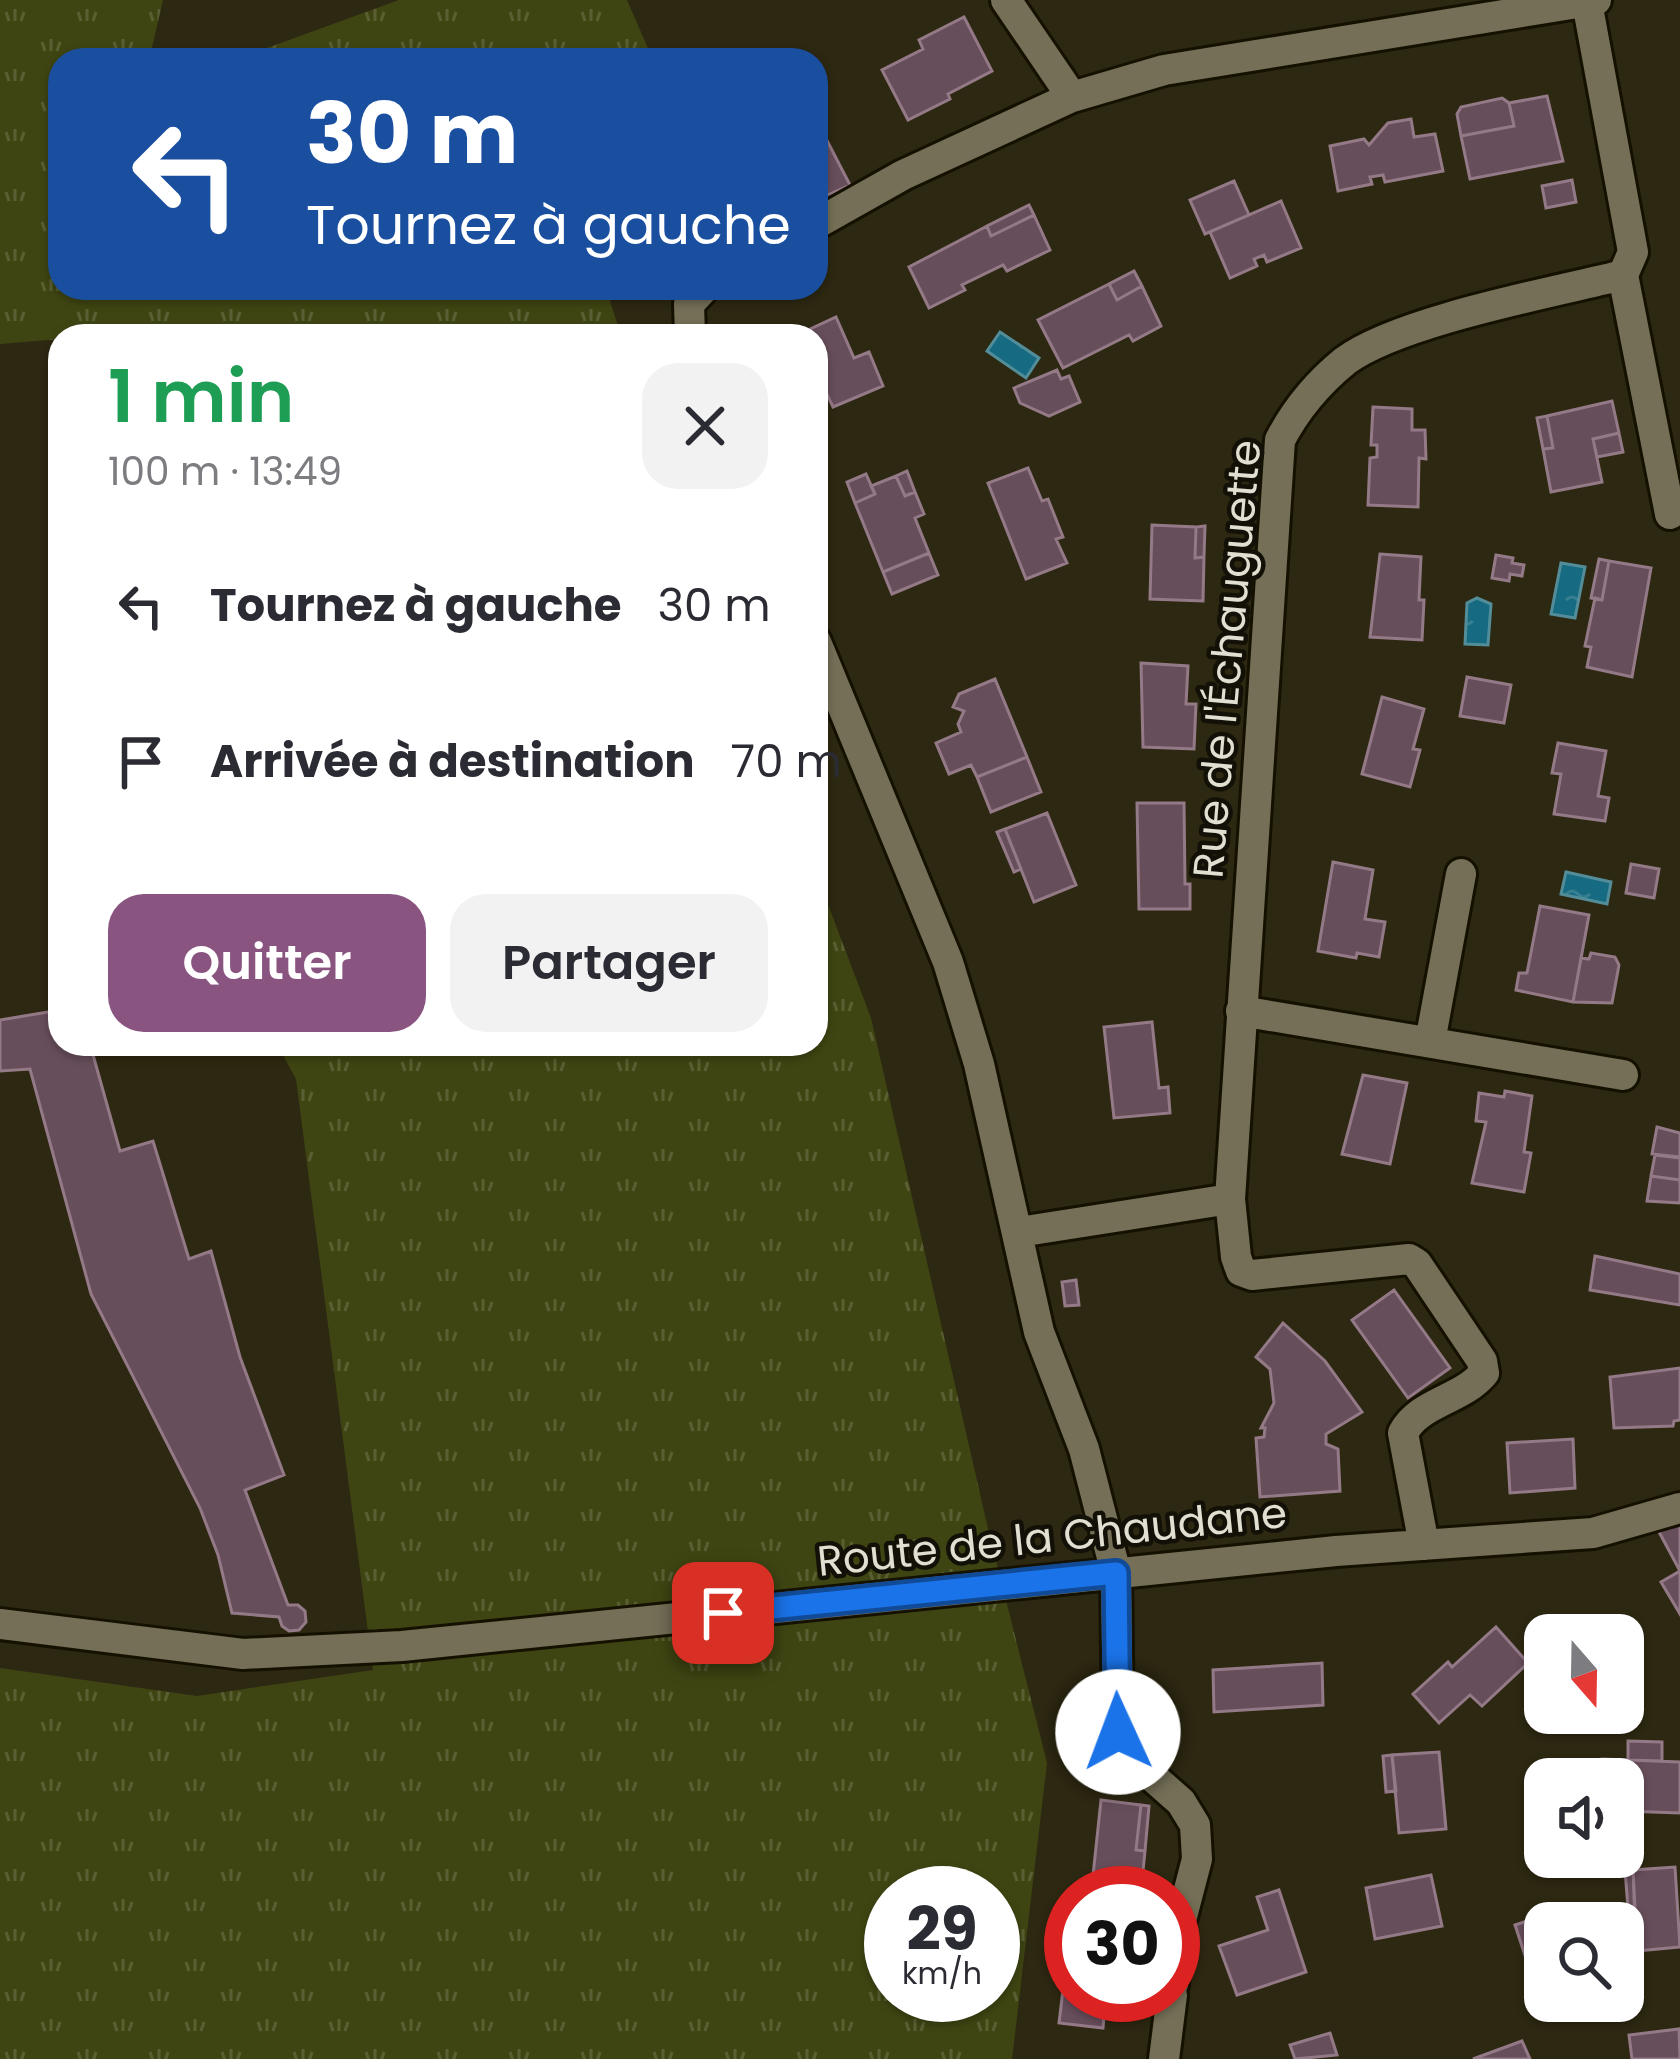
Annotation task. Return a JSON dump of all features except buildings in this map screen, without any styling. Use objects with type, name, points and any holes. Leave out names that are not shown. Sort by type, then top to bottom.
[{"type":"street","points":[[1006,0],[1072,97]]},
{"type":"street","points":[[828,217],[902,175],[1072,97],[1164,70],[1518,5],[1596,0]]},
{"type":"street","points":[[1587,2],[1633,252],[1622,275],[1670,514]]},
{"type":"street","name":"Rue de l'Échauguette","points":[[1424,1545],[1402,1433],[1410,1420],[1476,1383],[1484,1373],[1482,1361],[1417,1264],[1408,1259],[1252,1275],[1241,1270],[1236,1257],[1230,1199],[1280,440],[1297,408],[1348,359],[1402,334],[1622,275]]},
{"type":"street","points":[[828,671],[948,962],[979,1064],[1039,1332],[1084,1449],[1116,1573],[1118,1732],[1130,1757],[1181,1802],[1195,1825],[1195,1866]]},
{"type":"street","points":[[1430,1042],[1461,874]]},
{"type":"street","points":[[1241,1011],[1623,1075]]},
{"type":"street","points":[[1019,1232],[1230,1199]]},
{"type":"street","name":"Route de la Chaudane","points":[[0,1624],[243,1654],[403,1646],[1116,1573],[1612,1530],[1680,1508]]},
{"type":"street","points":[[1164,2059],[1169,2022]]},
{"type":"green space","points":[[0,0],[163,0],[152,48],[48,48],[48,300],[610,300],[617,324],[48,324],[48,340],[0,344]]},
{"type":"green space","points":[[399,0],[627,0],[648,48],[267,48]]},
{"type":"green space","points":[[828,905],[871,1018],[1047,1763],[1020,1991],[1020,1866],[864,1866],[864,2022],[1016,2022],[1012,2059],[0,2059],[0,1668],[197,1696],[373,1670],[296,1079],[284,1056],[828,1056]]},
{"type":"water","points":[[1000,332],[1039,358],[1026,378],[987,351]]},
{"type":"water","points":[[1561,563],[1585,567],[1575,618],[1551,614]]},
{"type":"water","points":[[1477,598],[1491,604],[1488,645],[1465,644],[1467,603]]},
{"type":"water","points":[[1566,872],[1611,882],[1607,904],[1561,894]]},
{"type":"route","points":[[723,1613],[1116,1573],[1118,1732]]}]
